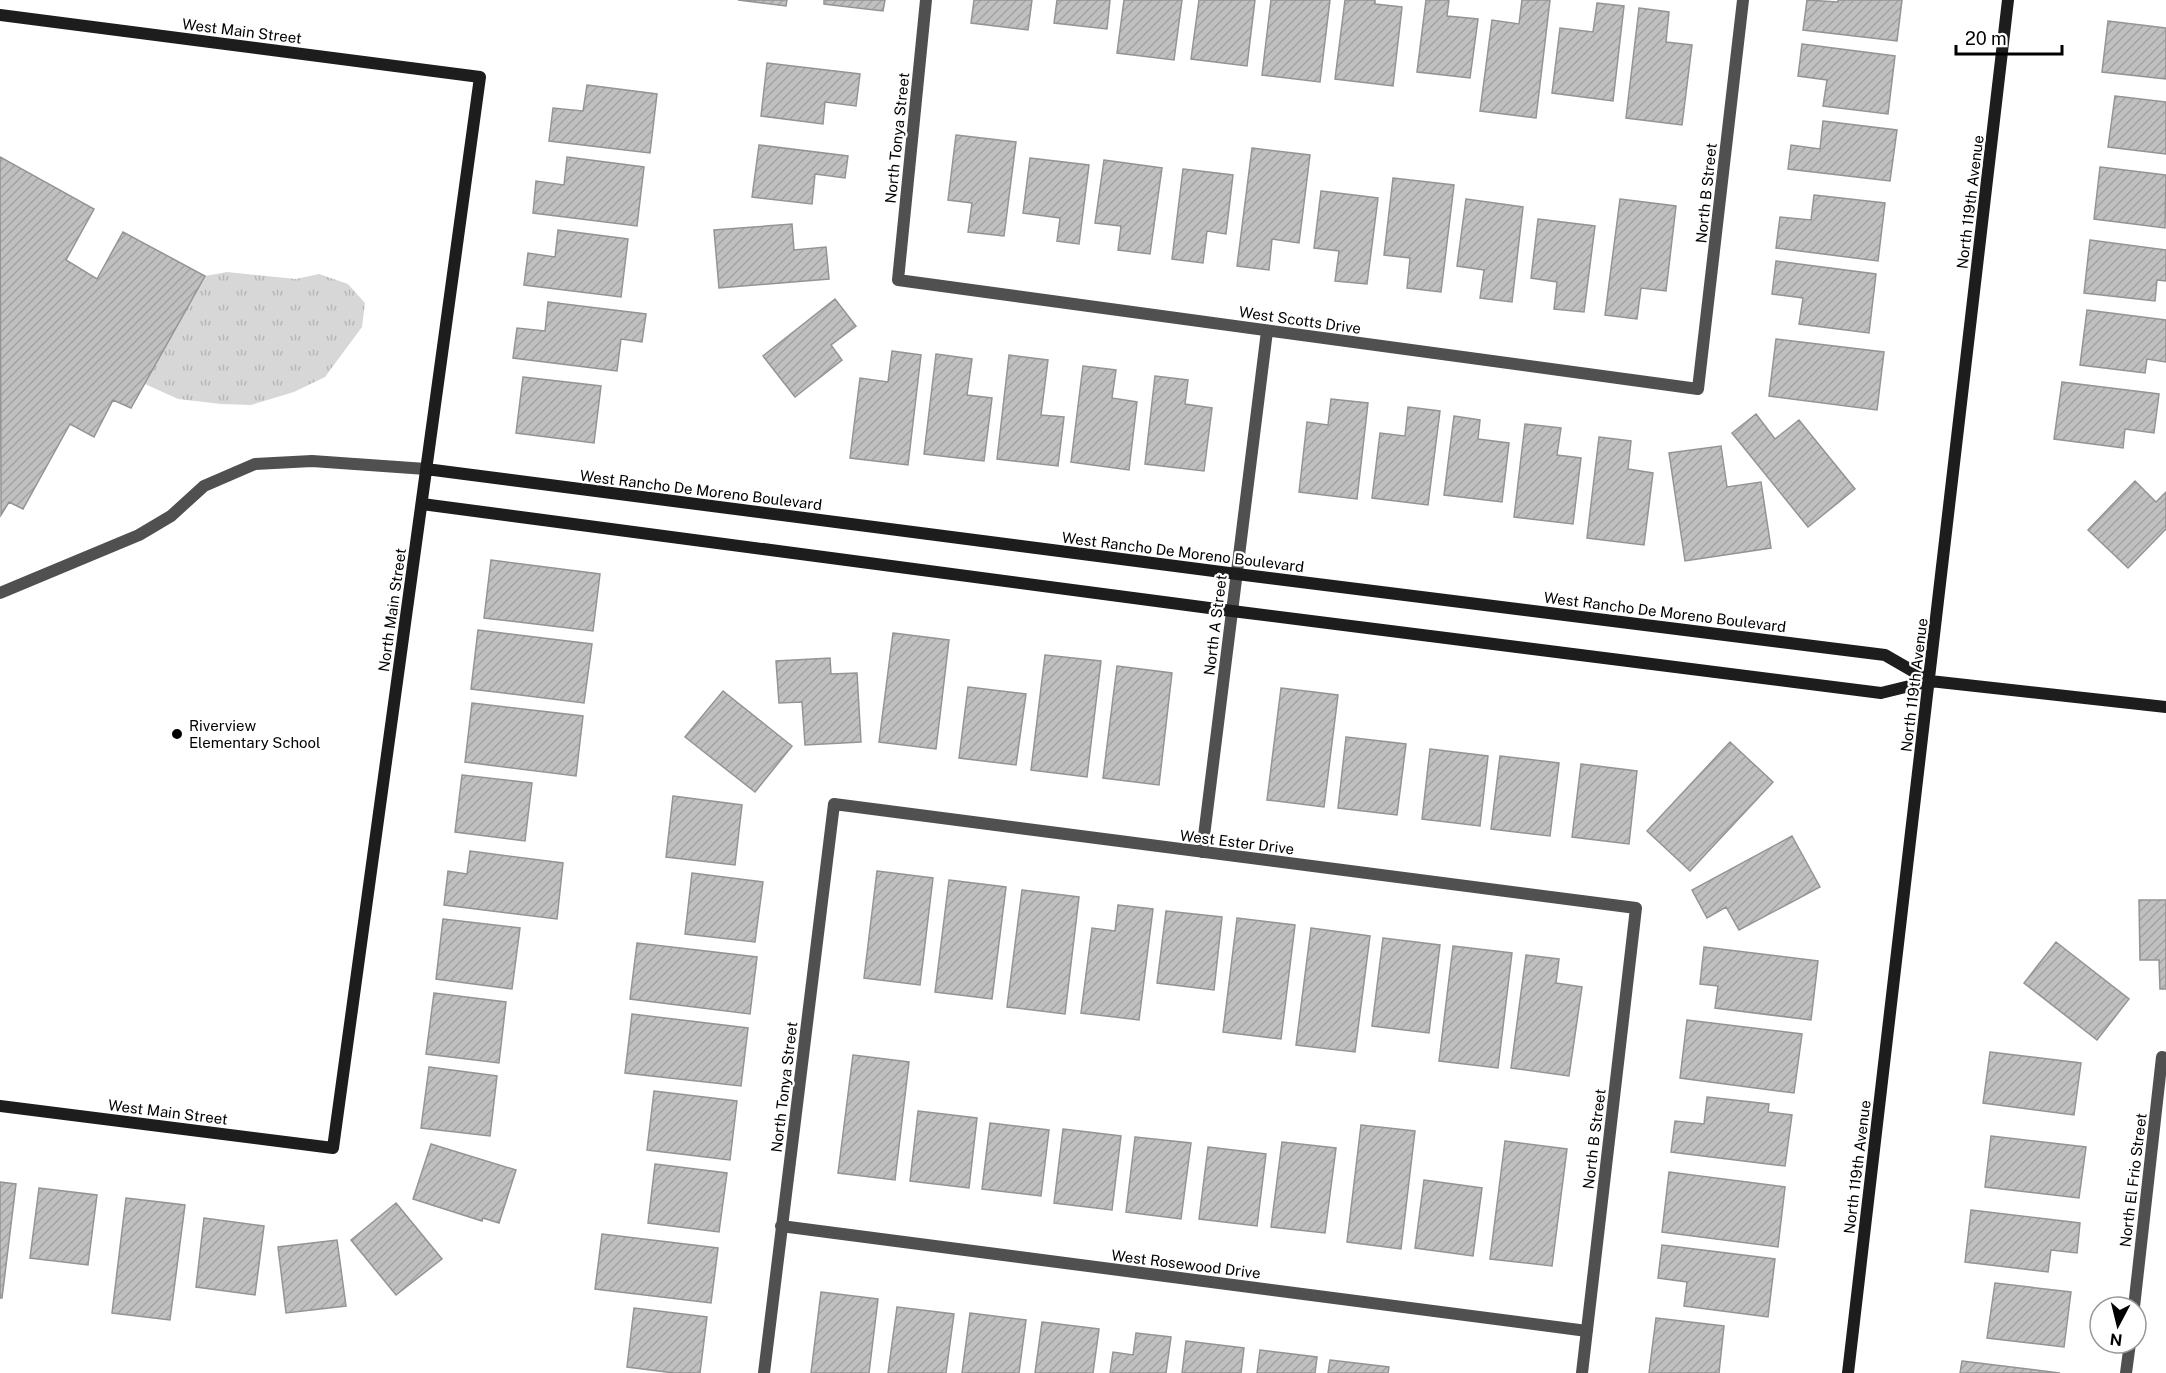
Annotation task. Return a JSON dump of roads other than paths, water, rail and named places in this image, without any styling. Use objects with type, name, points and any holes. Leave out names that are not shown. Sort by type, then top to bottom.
[{"type":"street","name":"North Tonya Street","points":[[898,280],[926,0]]},
{"type":"street","name":"North B Street","points":[[1698,389],[1743,0]]},
{"type":"street","name":"North 119th Avenue","points":[[1848,1373],[2008,0]]},
{"type":"street","name":"West Main Street","points":[[0,15],[480,77]]},
{"type":"street","name":"North Main Street","points":[[333,1148],[480,77]]},
{"type":"street","name":"West Scotts Drive","points":[[898,280],[1698,389]]},
{"type":"street","name":"North A Street","points":[[1202,852],[1267,330]]},
{"type":"street","points":[[0,593],[139,535],[171,516],[204,486],[255,464],[312,461],[426,469]]},
{"type":"street","name":"West Rancho De Moreno Boulevard","points":[[426,469],[1886,655],[1930,681]]},
{"type":"street","name":"West Rancho De Moreno Boulevard","points":[[422,504],[1232,611],[1881,693],[1930,681],[2166,707]]},
{"type":"street","name":"North Tonya Street","points":[[764,1373],[834,804]]},
{"type":"street","name":"West Ester Drive","points":[[834,804],[1636,908]]},
{"type":"street","name":"North B Street","points":[[1582,1373],[1636,908]]},
{"type":"street","name":"North El Frio Street","points":[[2135,1295],[2164,1058]]},
{"type":"street","name":"West Main Street","points":[[0,1106],[333,1148]]},
{"type":"street","name":"West Rosewood Drive","points":[[782,1226],[1587,1331]]},
{"type":"street","points":[[2126,1373],[2128,1355]]},
{"type":"place","name":"Riverview Elementary School","points":[[177,734]]}]
